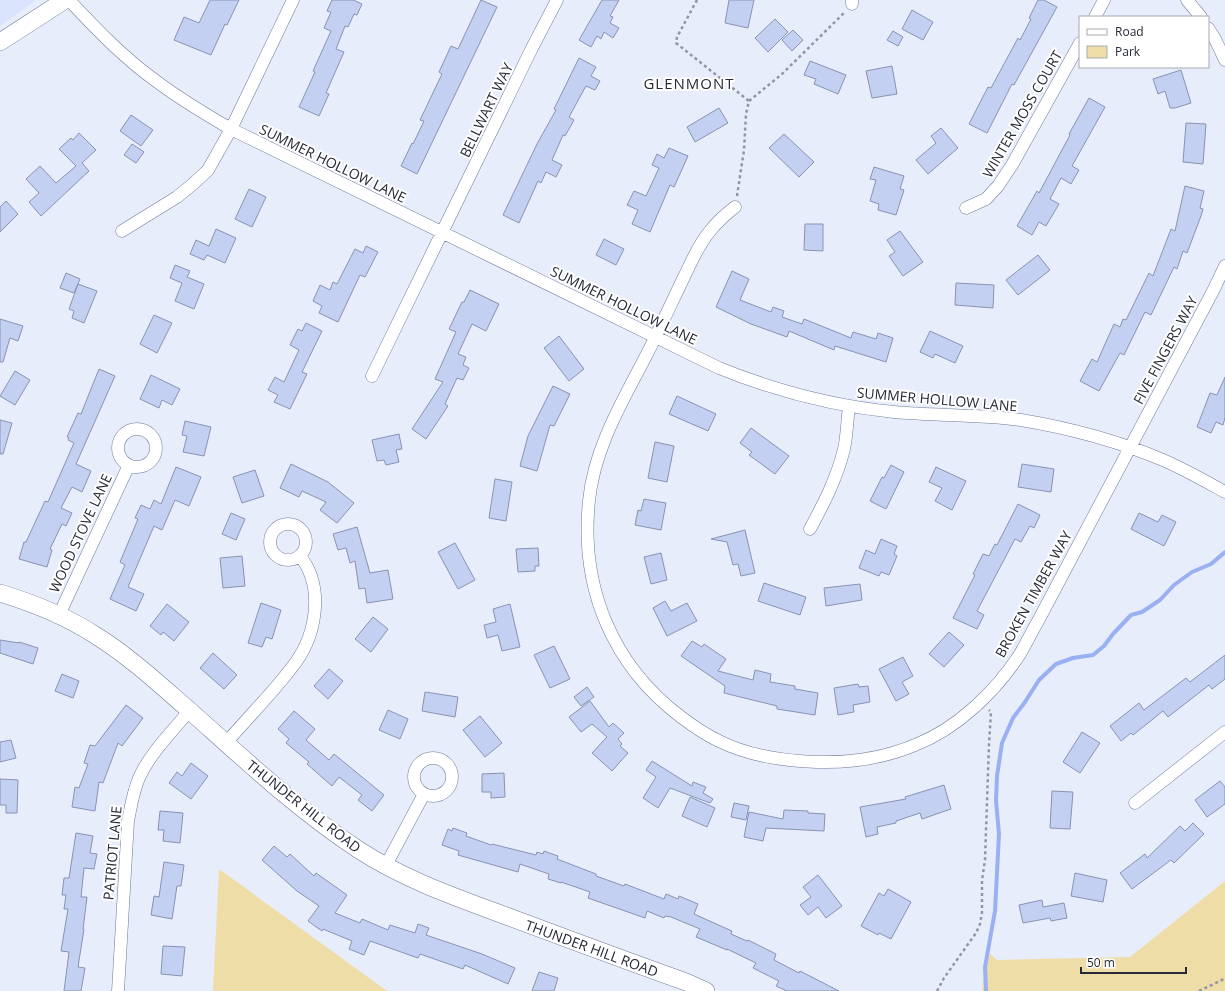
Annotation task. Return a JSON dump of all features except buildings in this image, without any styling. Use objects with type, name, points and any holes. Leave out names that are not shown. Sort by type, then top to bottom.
[{"type":"street","points":[[0,42],[65,0]]},
{"type":"street","name":"SUMMER HOLLOW LANE","points":[[69,0],[103,35],[155,80],[190,105],[231,129],[442,234],[719,368],[750,381],[805,397],[849,407],[896,412],[982,416],[1021,420],[1072,430],[1130,447],[1164,460],[1225,492]]},
{"type":"street","points":[[122,231],[176,197],[208,170],[231,129],[293,0]]},
{"type":"street","name":"BELLWART WAY","points":[[372,376],[557,0]]},
{"type":"street","points":[[1096,16],[1104,0]]},
{"type":"street","points":[[1187,0],[1200,16]]},
{"type":"street","points":[[1209,30],[1225,60]]},
{"type":"street","name":"WINTER MOSS COURT","points":[[966,208],[986,199],[998,186],[1012,165],[1079,46]]},
{"type":"street","name":"BROKEN TIMBER WAY","points":[[735,207],[708,233],[696,252],[610,426],[593,474],[589,499],[587,526],[588,551],[592,578],[601,612],[616,645],[631,667],[649,689],[668,707],[689,723],[719,741],[748,752],[803,762],[838,763],[865,760],[916,745],[954,723],[981,701],[1019,655],[1130,447]]},
{"type":"street","name":"FIVE FINGERS WAY","points":[[1130,447],[1225,266]]},
{"type":"street","points":[[810,529],[827,497],[836,475],[844,449],[849,407]]},
{"type":"street","name":"WOOD STOVE LANE","points":[[59,615],[129,465]]},
{"type":"street","points":[[226,743],[296,661],[305,646],[315,611],[316,595],[313,579],[307,565],[300,556]]},
{"type":"street","name":"THUNDER HILL ROAD","points":[[0,593],[25,601],[59,615],[95,634],[134,662],[295,802],[359,850],[385,866],[461,899],[686,982],[706,991]]},
{"type":"street","name":"PATRIOT LANE","points":[[118,991],[128,821],[132,797],[139,778],[149,760],[190,711]]},
{"type":"street","points":[[1135,803],[1225,732]]},
{"type":"street","points":[[385,866],[424,794]]},
{"type":"path","points":[[697,0],[677,37],[676,43],[749,101]]},
{"type":"path","points":[[735,207],[741,176],[746,114],[749,101],[782,74],[852,2]]},
{"type":"path","points":[[937,991],[944,978],[976,933],[980,924],[982,913],[982,880],[992,712],[981,701]]},
{"type":"path","points":[[1199,991],[1222,980],[1225,977]]},
{"type":"shaded area","points":[[0,0],[36,0],[0,26]]},
{"type":"green space","points":[[219,869],[387,991],[213,991]]},
{"type":"green space","points":[[1225,881],[1225,991],[982,991],[987,951],[997,960],[1130,957]]},
{"type":"waterway","points":[[986,991],[985,967],[995,911],[999,834],[996,801],[997,776],[1002,743],[1013,718],[1039,680],[1056,664],[1073,658],[1093,655],[1104,646],[1131,615],[1142,612],[1160,600],[1174,585],[1192,572],[1211,564],[1225,552]]},
{"type":"district","name":"GLENMONT","points":[[689,83]]}]
